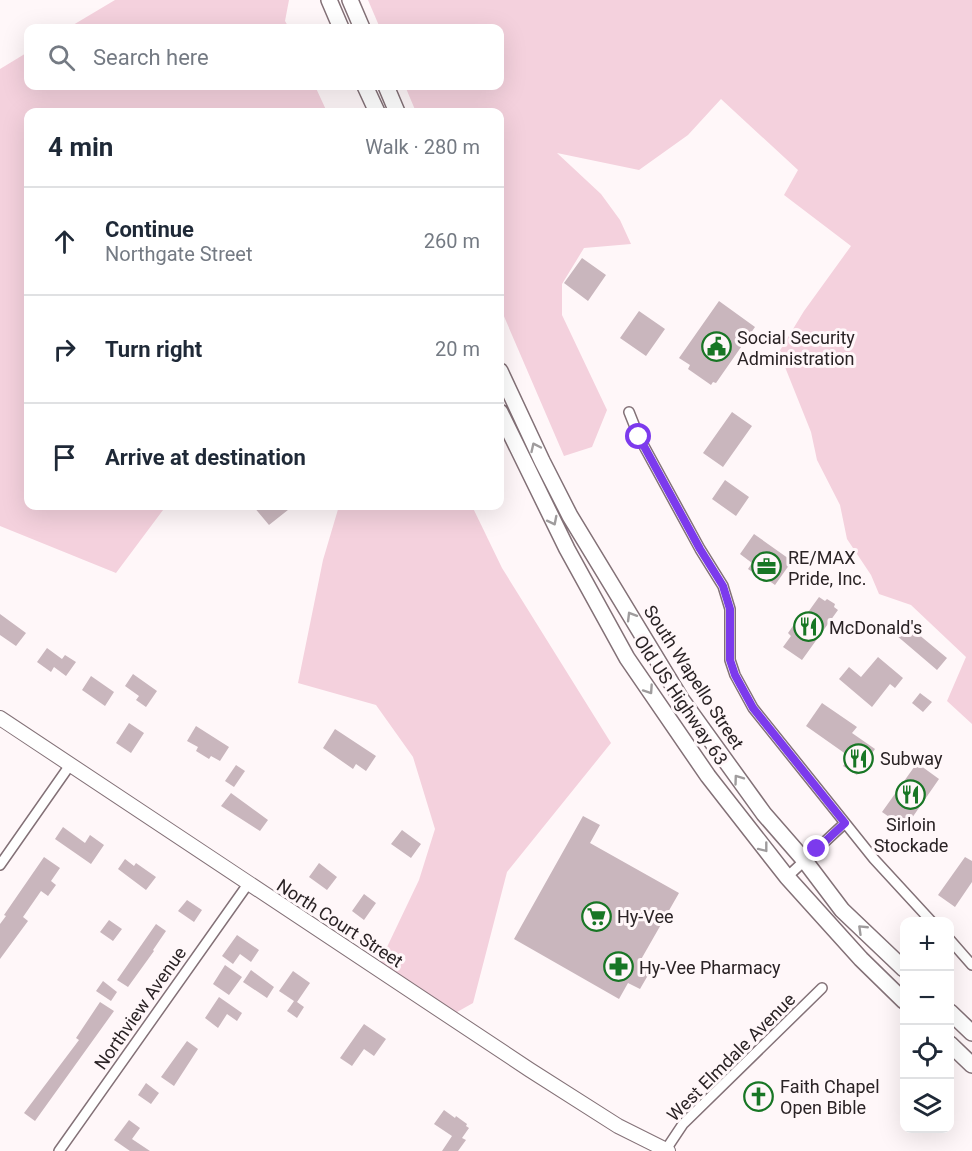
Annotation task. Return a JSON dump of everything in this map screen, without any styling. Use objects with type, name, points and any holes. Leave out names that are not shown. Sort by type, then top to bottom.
[{"type":"highway","points":[[329,0],[339,24]]},
{"type":"highway","points":[[350,0],[360,24]]},
{"type":"highway","points":[[367,90],[375,108]]},
{"type":"highway","points":[[388,90],[395,108]]},
{"type":"highway","name":"South Wapello Street","points":[[504,380],[570,516],[681,699],[764,814],[805,861],[842,910],[900,965]]},
{"type":"highway","name":"Old US Highway 63","points":[[504,420],[567,549],[627,658],[708,776],[787,877],[861,959],[900,997]]},
{"type":"highway","points":[[954,1016],[972,1033]]},
{"type":"highway","points":[[954,1048],[972,1065]]},
{"type":"main road","name":"North Court Street","points":[[0,718],[609,1121],[666,1151]]},
{"type":"street","points":[[629,412],[639,437],[700,549],[723,586],[730,609],[730,660],[735,675],[753,708],[874,859],[928,917]]},
{"type":"street","points":[[0,865],[70,765]]},
{"type":"street","points":[[787,877],[845,823]]},
{"type":"street","name":"Northview Avenue","points":[[59,1151],[248,884]]},
{"type":"street","points":[[954,945],[972,965]]},
{"type":"street","name":"West Elmdale Avenue","points":[[666,1151],[683,1124],[822,988]]},
{"type":"shaded area","points":[[115,0],[289,0],[285,21],[287,24],[75,24]]},
{"type":"shaded area","points":[[368,0],[972,0],[972,724],[947,701],[966,657],[911,605],[879,594],[871,575],[847,539],[840,505],[817,460],[811,432],[779,352],[804,311],[851,246],[784,195],[798,170],[721,99],[688,135],[639,170],[557,153],[601,194],[620,220],[631,244],[584,248],[562,284],[562,315],[607,410],[592,447],[564,456],[504,316],[504,108],[414,108],[407,90],[504,90],[504,24],[378,24]]},
{"type":"shaded area","points":[[24,54],[24,90],[317,90],[325,108],[24,108],[24,510],[163,510],[116,573],[0,526],[0,69]]},
{"type":"shaded area","points":[[338,510],[474,510],[502,568],[611,743],[507,872],[473,1003],[450,1016],[377,968],[419,880],[435,829],[413,757],[376,705],[298,683],[323,560]]},
{"type":"building","points":[[582,258],[606,275],[588,301],[564,283]]},
{"type":"building","points":[[719,301],[755,327],[716,383],[713,382],[711,385],[688,369],[690,365],[679,358]]},
{"type":"building","points":[[639,311],[665,329],[646,356],[620,338]]},
{"type":"building","points":[[732,412],[752,426],[723,467],[703,453]]},
{"type":"building","points":[[725,480],[749,497],[736,516],[712,499]]},
{"type":"building","points":[[256,510],[288,510],[269,525]]},
{"type":"building","points":[[754,534],[792,561],[775,585],[748,569],[752,563],[740,554]]},
{"type":"building","points":[[819,597],[835,604],[834,607],[838,610],[802,660],[783,647],[791,636],[788,633],[797,620],[801,622]]},
{"type":"building","points":[[0,614],[26,633],[16,646],[0,635]]},
{"type":"building","points":[[906,624],[947,658],[937,670],[896,635]]},
{"type":"building","points":[[47,648],[62,659],[65,655],[76,662],[66,676],[54,667],[51,672],[37,662]]},
{"type":"building","points":[[878,657],[903,678],[895,688],[890,684],[872,707],[839,679],[849,667],[861,677]]},
{"type":"building","points":[[133,674],[157,691],[146,707],[136,700],[139,696],[125,686]]},
{"type":"building","points":[[91,676],[114,692],[105,706],[82,690]]},
{"type":"building","points":[[920,693],[932,702],[923,712],[912,703]]},
{"type":"building","points":[[822,703],[857,727],[852,733],[875,749],[857,775],[843,766],[850,757],[806,726]]},
{"type":"building","points":[[129,723],[144,733],[131,753],[116,743]]},
{"type":"building","points":[[196,726],[229,747],[220,761],[211,756],[209,759],[196,751],[198,747],[187,741]]},
{"type":"building","points":[[335,729],[376,756],[366,771],[356,764],[353,769],[323,748]]},
{"type":"building","name":"Sirloin Stockade","points":[[917,763],[939,779],[905,828],[882,812]]},
{"type":"building","points":[[236,765],[245,771],[234,787],[225,781]]},
{"type":"building","points":[[231,793],[268,820],[260,831],[221,806]]},
{"type":"building","name":"Hy-Vee","points":[[583,816],[600,825],[590,843],[679,893],[639,963],[651,970],[640,989],[628,983],[619,999],[514,939]]},
{"type":"building","points":[[63,827],[85,843],[90,835],[104,845],[91,864],[55,839]]},
{"type":"building","points":[[402,830],[421,844],[411,858],[391,844]]},
{"type":"building","points":[[44,857],[60,868],[51,881],[56,885],[48,896],[41,891],[23,917],[28,921],[0,959],[0,924]]},
{"type":"building","points":[[965,857],[972,861],[972,882],[955,907],[938,895]]},
{"type":"building","points":[[125,859],[134,866],[136,863],[156,877],[146,890],[118,869]]},
{"type":"building","points":[[319,863],[337,877],[327,890],[309,877]]},
{"type":"building","points":[[364,894],[376,903],[364,920],[352,911]]},
{"type":"building","points":[[187,900],[202,910],[194,922],[178,911]]},
{"type":"building","points":[[109,920],[122,929],[113,941],[100,932]]},
{"type":"building","points":[[156,924],[166,931],[128,987],[117,980]]},
{"type":"building","points":[[237,935],[259,950],[251,962],[240,954],[233,964],[222,956]]},
{"type":"building","points":[[225,965],[242,977],[229,995],[213,984]]},
{"type":"building","points":[[251,970],[274,987],[267,998],[243,982]]},
{"type":"building","points":[[293,971],[310,983],[297,1002],[304,1007],[297,1018],[287,1011],[294,1001],[279,991]]},
{"type":"building","points":[[103,981],[117,992],[111,1001],[96,991]]},
{"type":"building","points":[[219,997],[242,1013],[237,1021],[227,1014],[218,1028],[205,1018]]},
{"type":"building","points":[[100,1002],[114,1011],[35,1121],[24,1113],[79,1040],[76,1038]]},
{"type":"building","points":[[364,1024],[386,1039],[374,1056],[364,1049],[352,1066],[340,1058]]},
{"type":"building","points":[[187,1041],[198,1049],[174,1086],[161,1077]]},
{"type":"building","points":[[146,1083],[159,1093],[151,1104],[138,1095]]},
{"type":"building","points":[[444,1110],[455,1118],[456,1116],[469,1128],[462,1138],[466,1140],[458,1151],[442,1151],[452,1136],[434,1124]]},
{"type":"building","points":[[129,1120],[140,1128],[132,1139],[150,1151],[130,1151],[114,1140]]},
{"type":"place","name":"Social Security Administration","points":[[716,347]]},
{"type":"place","name":"RE/MAX Pride, Inc.","points":[[767,567]]},
{"type":"place","name":"McDonald's","points":[[808,627]]},
{"type":"place","name":"Subway","points":[[859,758]]},
{"type":"place","name":"Sirloin Stockade","points":[[911,795]]},
{"type":"place","name":"Hy-Vee","points":[[596,916]]},
{"type":"place","name":"Hy-Vee Pharmacy","points":[[618,967]]},
{"type":"place","name":"Faith Chapel Open Bible","points":[[759,1096]]},
{"type":"route","points":[[639,437],[700,549],[723,586],[730,609],[730,660],[735,675],[753,708],[845,823],[817,849]]}]
